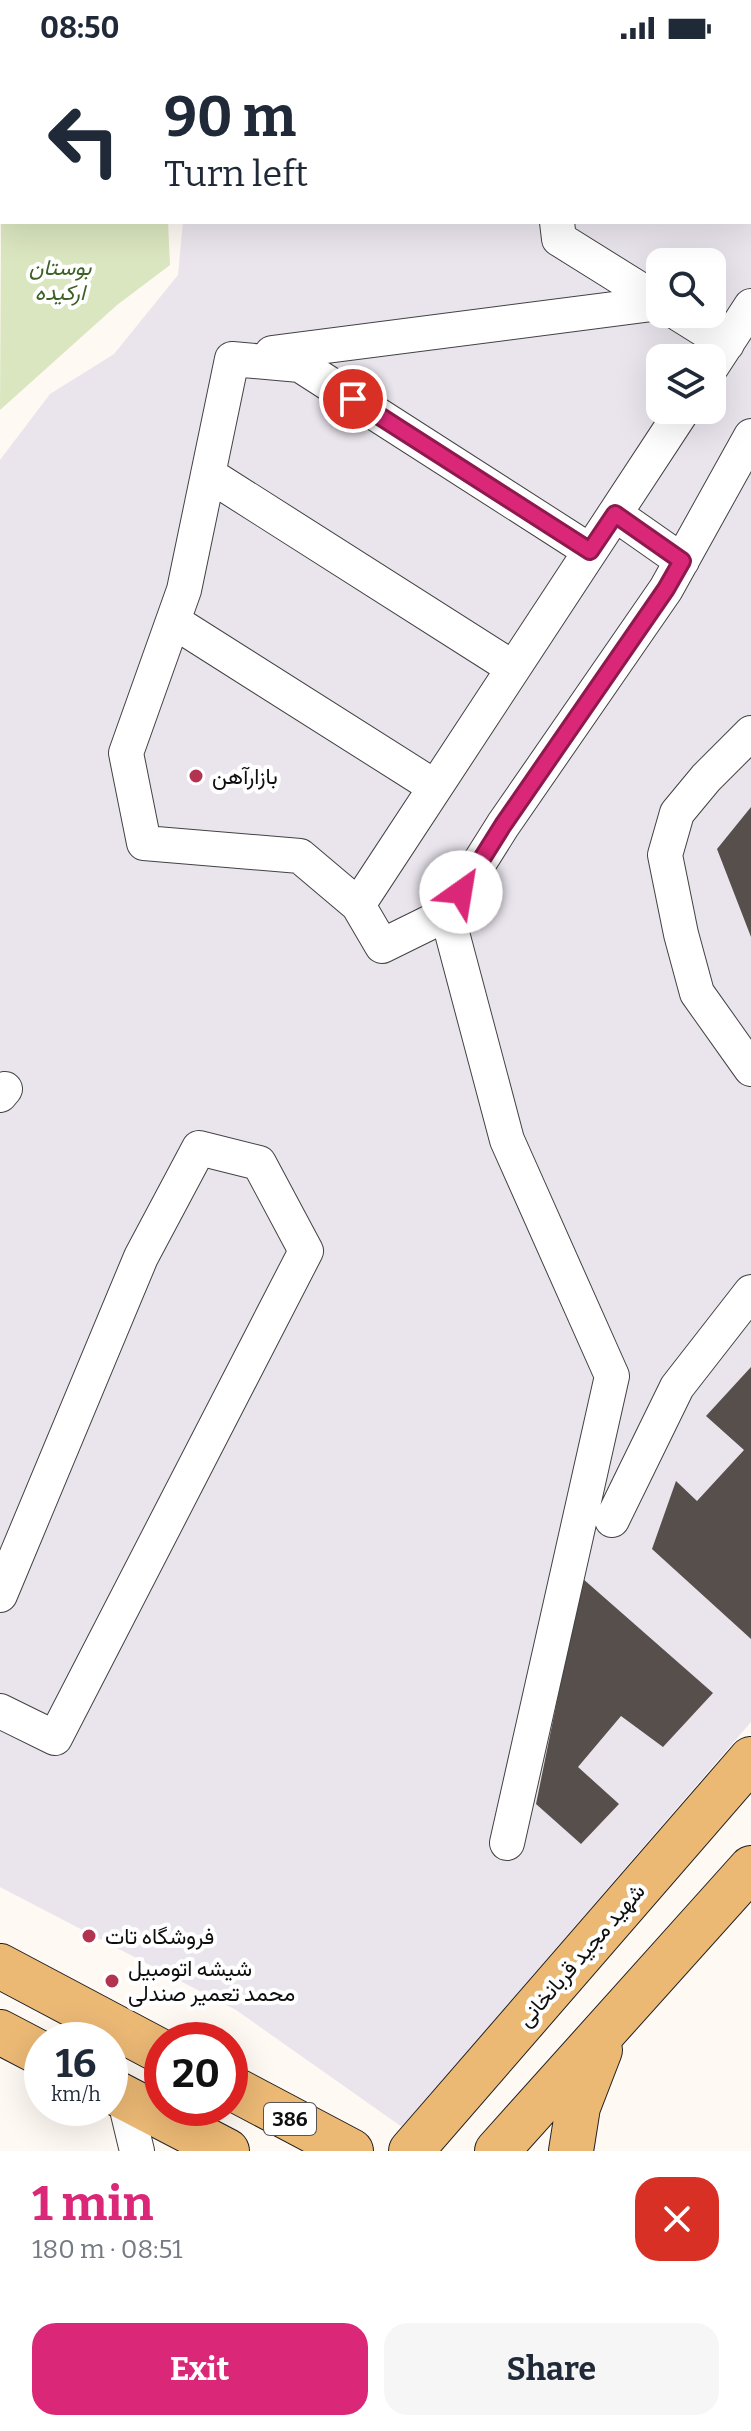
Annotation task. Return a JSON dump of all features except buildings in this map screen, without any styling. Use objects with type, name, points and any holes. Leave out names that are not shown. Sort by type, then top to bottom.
[{"type":"main road","name":"شهید مجید قربانخانی","points":[[411,2151],[751,1759]]},
{"type":"main road","points":[[497,2151],[751,1868]]},
{"type":"main road","points":[[0,1966],[144,2042]]},
{"type":"main road","points":[[571,2151],[578,2107],[610,2024]]},
{"type":"main road","points":[[0,2032],[24,2045]]},
{"type":"main road","name":"386","points":[[248,2097],[351,2151]]},
{"type":"main road","points":[[128,2099],[227,2151]]},
{"type":"main road","points":[[128,2103],[159,2151]]},
{"type":"street","points":[[557,224],[559,239],[646,294]]},
{"type":"street","points":[[232,359],[646,305]]},
{"type":"street","points":[[726,344],[751,306]]},
{"type":"street","points":[[693,328],[708,344]]},
{"type":"street","points":[[232,359],[184,590],[126,753],[144,843],[300,856],[358,905],[382,946],[447,914],[503,825],[666,589],[740,473],[751,436]]},
{"type":"street","points":[[232,359],[300,365],[590,551]]},
{"type":"street","points":[[358,905],[674,424]]},
{"type":"street","points":[[208,474],[513,668]]},
{"type":"street","points":[[615,514],[682,561]]},
{"type":"street","points":[[173,621],[435,787]]},
{"type":"street","points":[[751,733],[706,778],[677,813],[665,855],[697,993],[751,1069]]},
{"type":"street","points":[[447,914],[507,1140],[612,1376],[507,1843]]},
{"type":"street","points":[[0,1595],[141,1257],[199,1148],[259,1163],[306,1251],[55,1738],[0,1711]]},
{"type":"street","points":[[612,1520],[677,1387],[751,1292]]},
{"type":"street","points":[[128,2114],[137,2151]]},
{"type":"shaded area","points":[[183,224],[751,224],[751,1722],[402,2127],[236,2010],[0,1887],[0,460],[50,394],[114,354],[178,275]]},
{"type":"green space","name":"بوستان ارکیده","points":[[1,224],[168,224],[170,265],[117,305],[0,410]]},
{"type":"place","name":"بازارآهن","points":[[196,776]]},
{"type":"place","name":"فروشگاه تات","points":[[89,1936]]},
{"type":"place","name":"شیشه اتومبیل محمد تعمیر صندلی","points":[[112,1981]]},
{"type":"route","points":[[353,399],[590,551],[615,514],[682,561],[461,892]]}]
